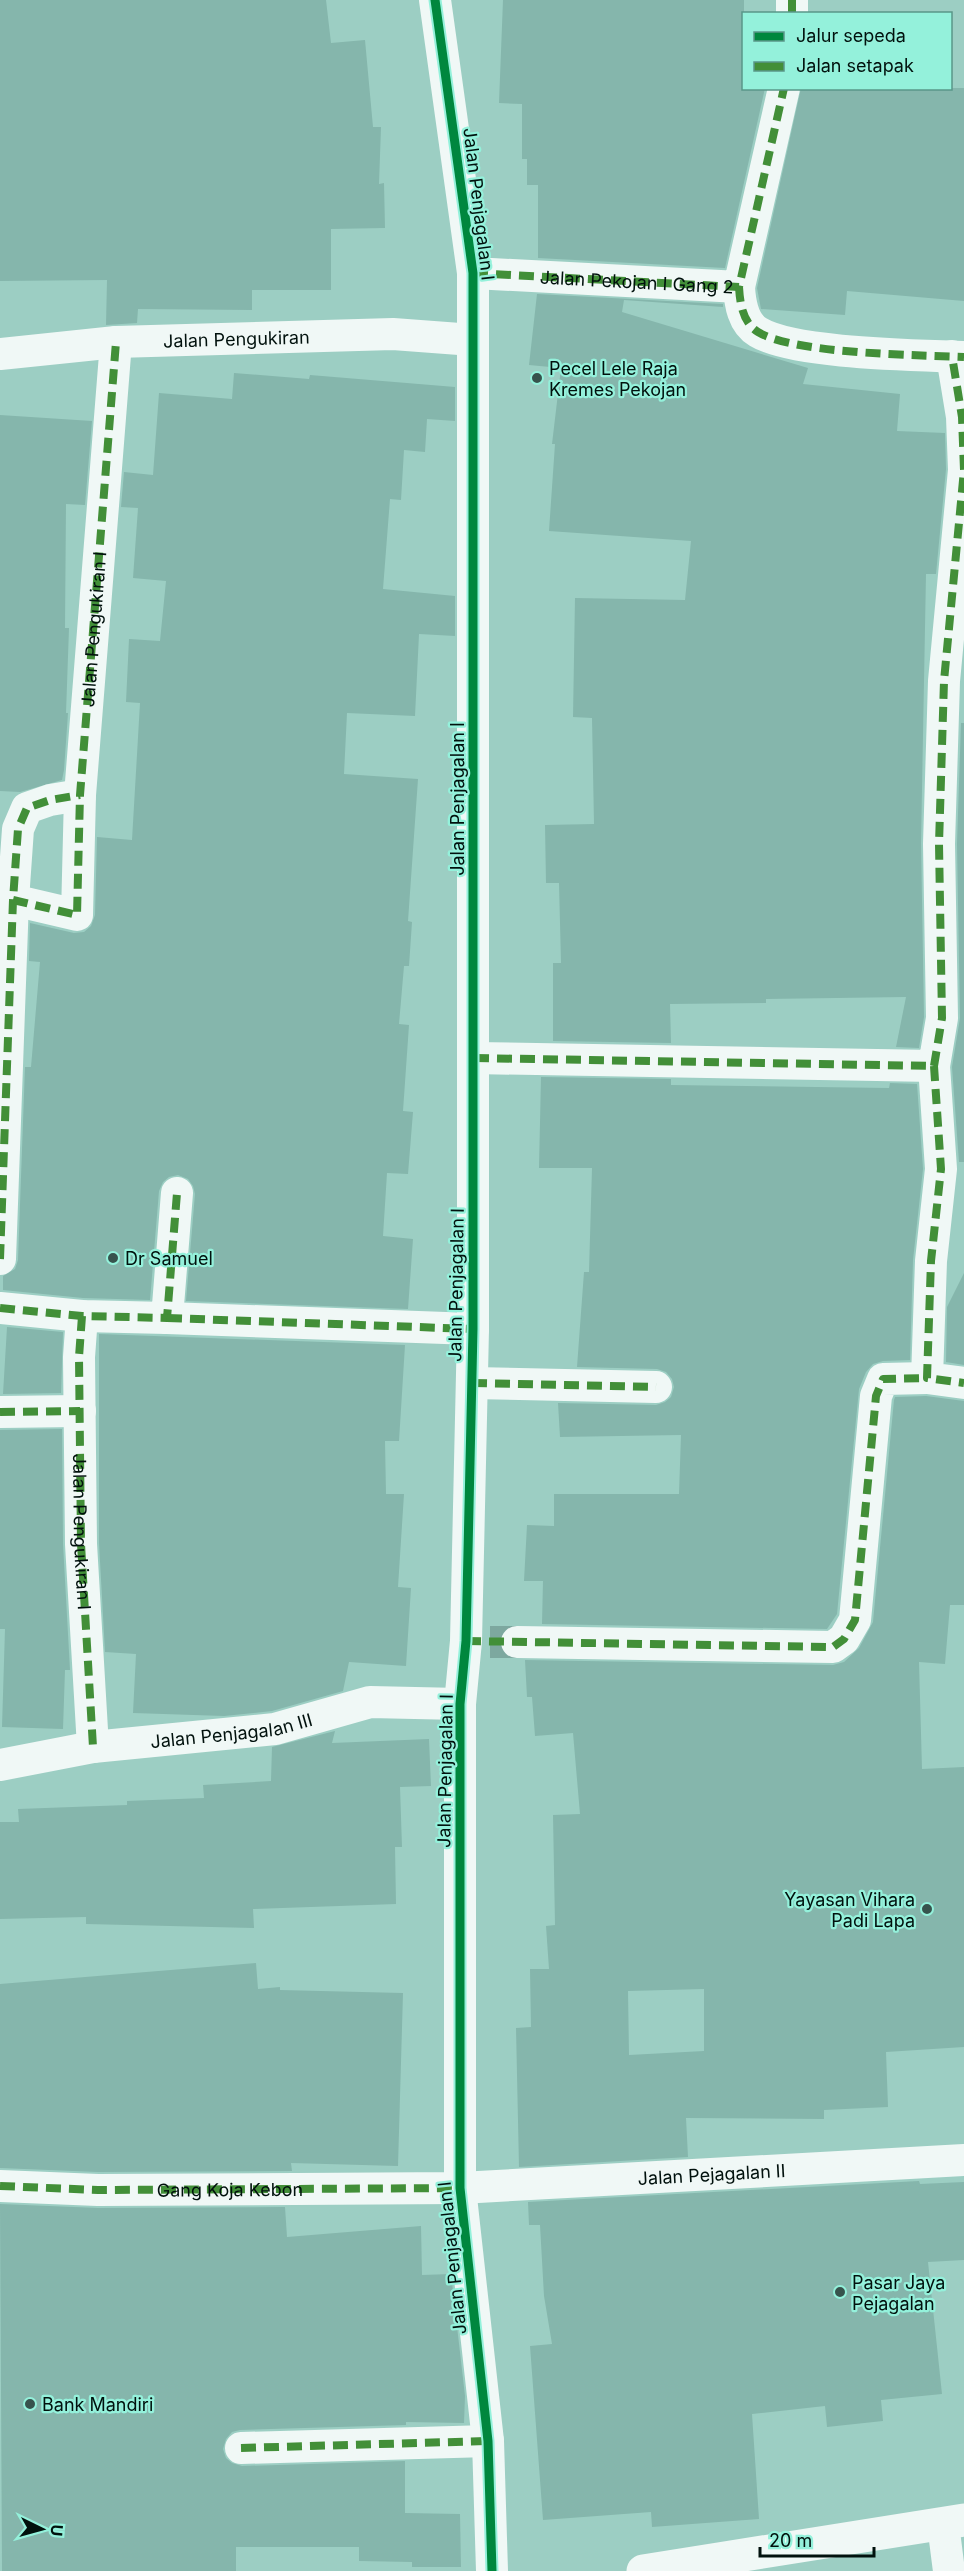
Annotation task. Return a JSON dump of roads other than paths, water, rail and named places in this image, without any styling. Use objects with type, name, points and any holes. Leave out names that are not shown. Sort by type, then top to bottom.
[{"type":"street","name":"Jalan Penjagalan I","points":[[435,0],[473,273],[472,1383],[491,1642],[460,1704],[460,2188],[488,2441],[492,2571]]},
{"type":"street","name":"Jalan Pekojan I Gang 2","points":[[473,273],[739,287],[784,90]]},
{"type":"street","points":[[739,287],[741,310],[756,332],[783,342],[841,350],[958,356],[963,470],[944,681],[939,844],[942,1018],[934,1066],[941,1169],[931,1261],[927,1378]]},
{"type":"street","name":"Jalan Pengukiran","points":[[0,354],[116,342],[393,334],[473,340]]},
{"type":"street","name":"Jalan Pengukiran I","points":[[13,900],[77,915],[80,795],[116,342]]},
{"type":"street","points":[[0,1259],[13,900],[18,829],[27,808],[50,800],[80,795]]},
{"type":"street","points":[[474,1058],[934,1066]]},
{"type":"street","points":[[167,1318],[177,1193]]},
{"type":"street","points":[[0,1308],[82,1316],[473,1329]]},
{"type":"street","name":"Jalan Pengukiran I","points":[[82,1316],[79,1357],[81,1544],[93,1747]]},
{"type":"street","points":[[491,1642],[833,1647],[844,1639],[855,1620],[876,1396],[880,1383],[883,1379],[927,1378],[964,1383]]},
{"type":"street","points":[[472,1383],[656,1387]]},
{"type":"street","points":[[0,1412],[80,1411]]},
{"type":"street","name":"Jalan Penjagalan III","points":[[0,1764],[62,1755],[93,1747],[275,1729],[370,1702],[460,1704]]},
{"type":"street","name":"Jalan Pejagalan II","points":[[460,2188],[964,2160]]},
{"type":"street","name":"Gang Koja Kebon","points":[[0,2186],[98,2190],[460,2188]]},
{"type":"street","points":[[240,2448],[488,2441]]},
{"type":"street","points":[[656,2570],[953,2522],[949,2571]]},
{"type":"street","points":[[957,2571],[964,2570]]},
{"type":"tunnel","points":[[490,1642],[517,1642]]},
{"type":"place","name":"Pecel Lele Raja Kremes Pekojan","points":[[537,378]]},
{"type":"place","name":"Dr Samuel","points":[[113,1258]]},
{"type":"place","name":"Yayasan Vihara Padi Lapa","points":[[927,1909]]},
{"type":"place","name":"Pasar Jaya Pejagalan","points":[[840,2292]]},
{"type":"place","name":"Bank Mandiri","points":[[30,2404]]}]
